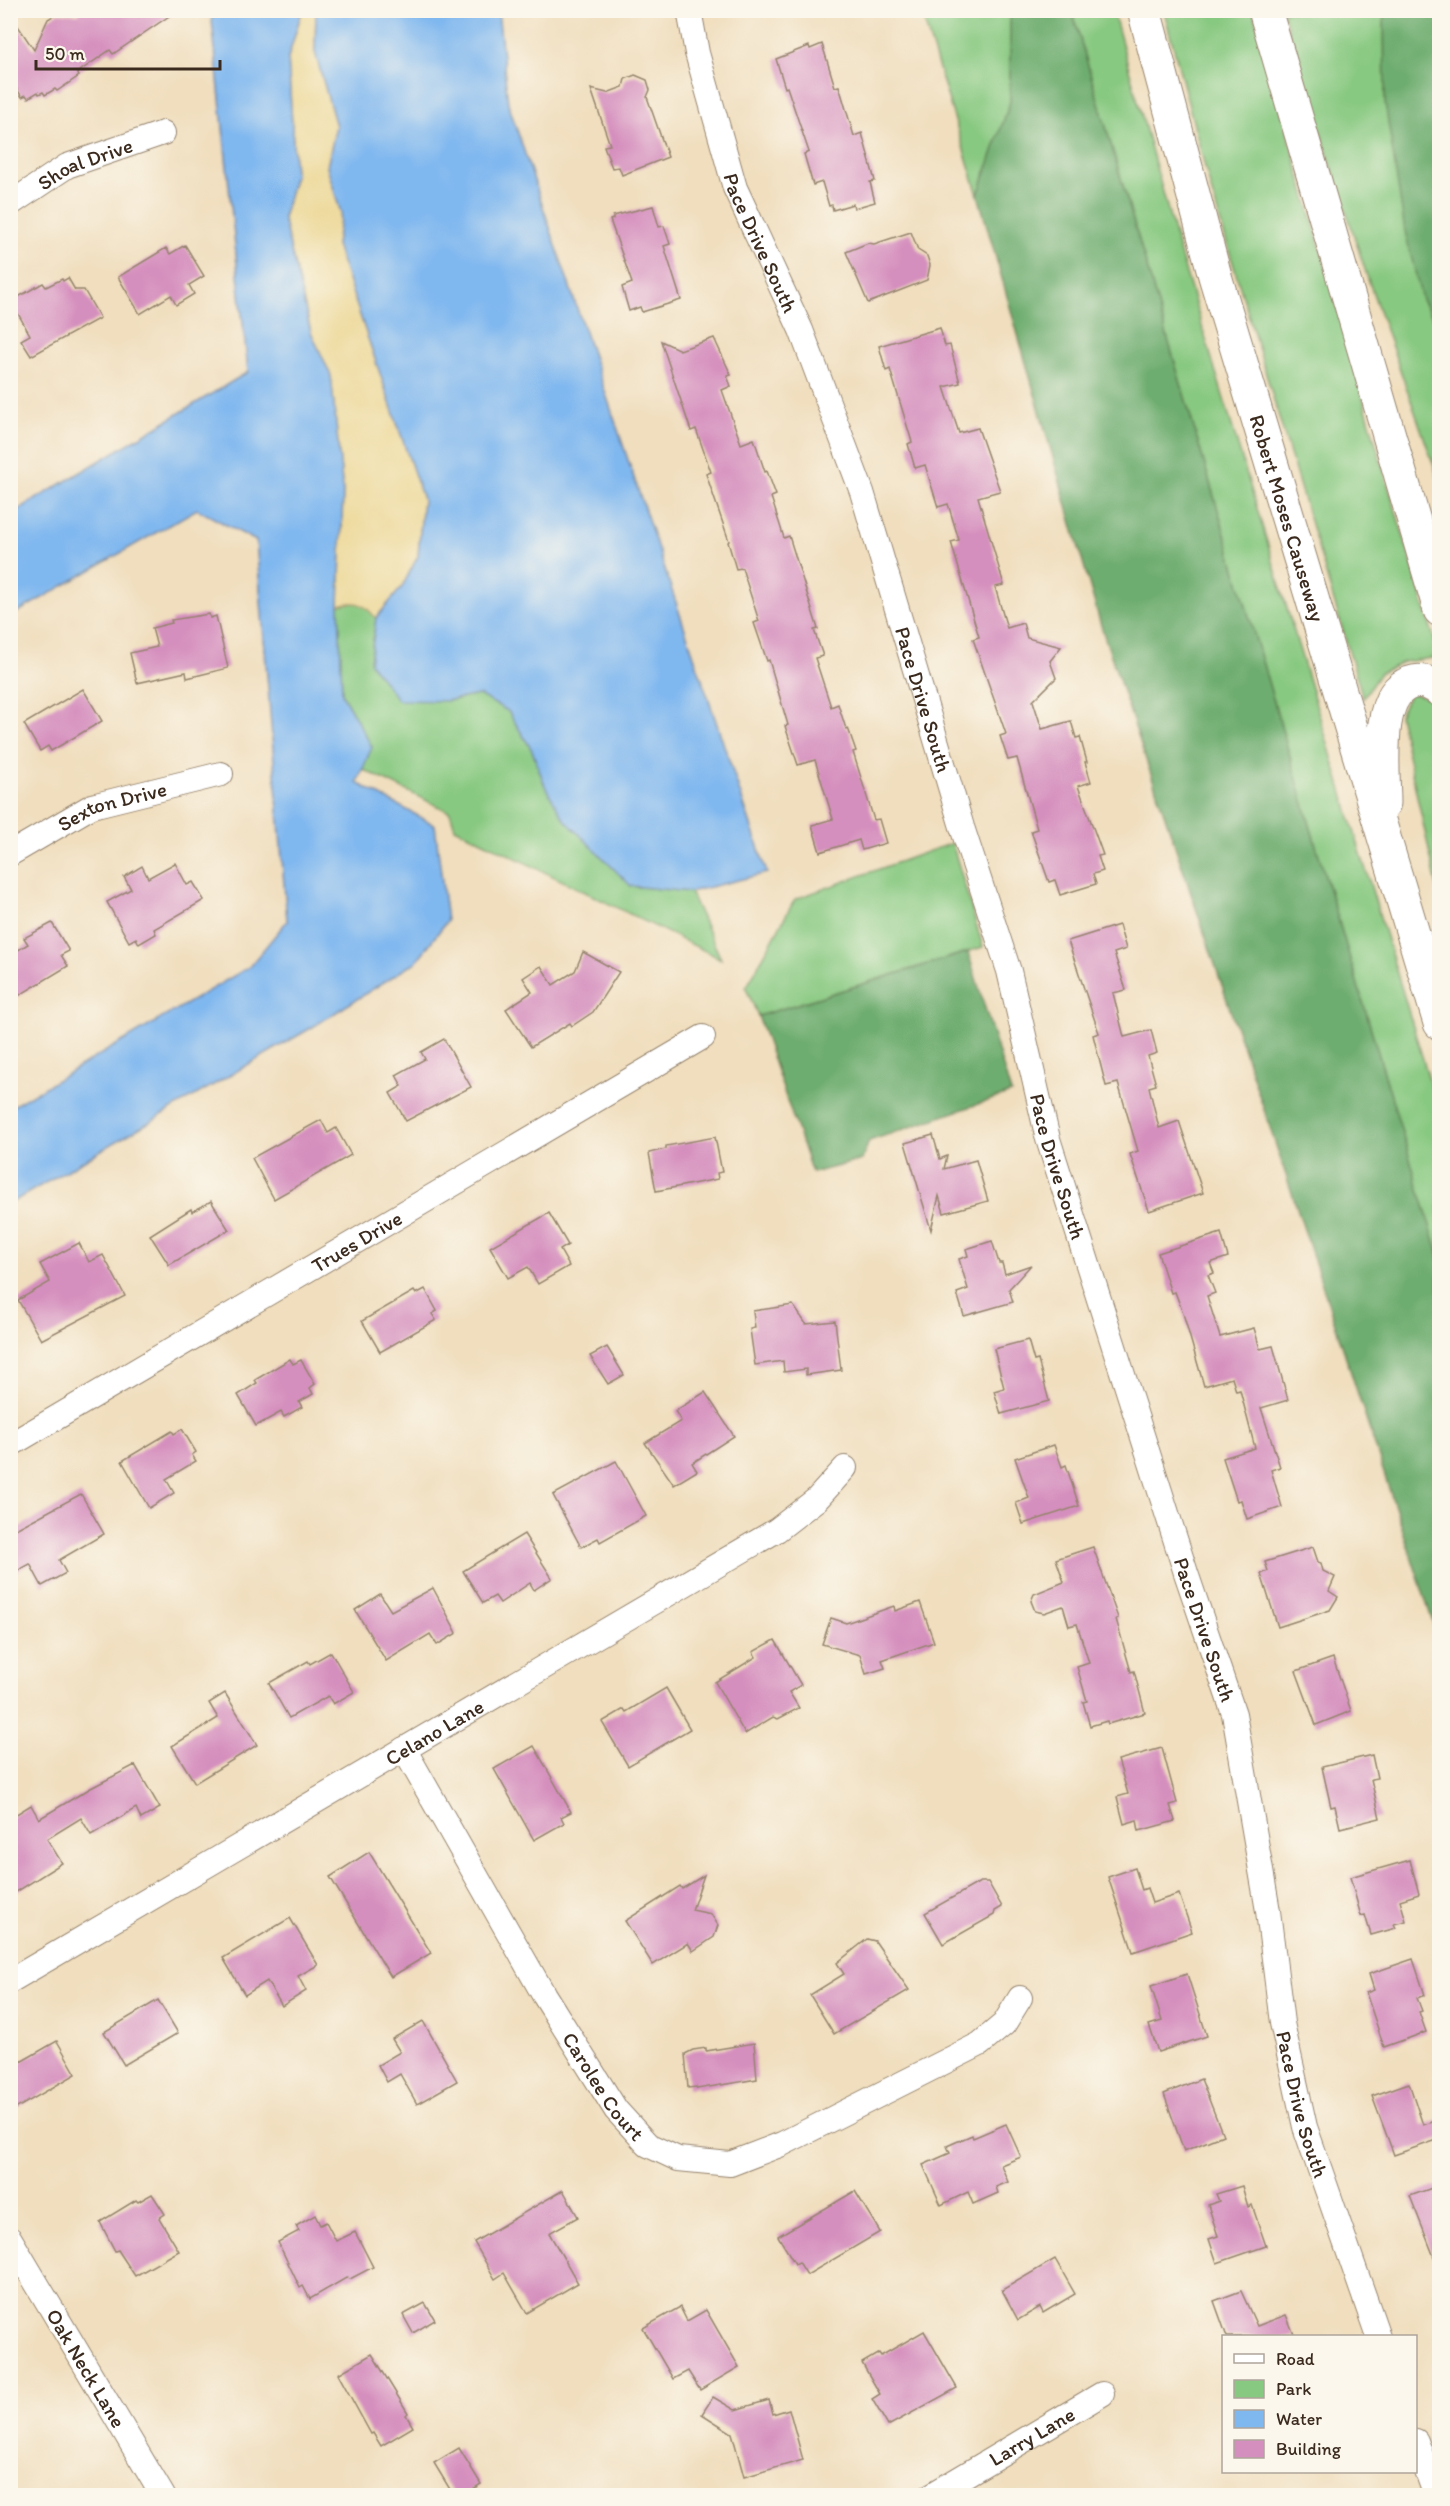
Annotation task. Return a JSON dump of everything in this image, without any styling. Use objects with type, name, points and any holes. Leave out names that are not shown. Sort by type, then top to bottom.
[{"type":"highway","name":"Robert Moses Causeway","points":[[1144,10],[1215,276],[1440,1023]]},
{"type":"highway","points":[[1265,10],[1440,610]]},
{"type":"highway","points":[[1384,835],[1385,717],[1389,705],[1398,689],[1415,681],[1426,682],[1440,690]]},
{"type":"street","name":"Pace Drive South","points":[[690,10],[697,53],[735,188],[801,330],[862,492],[962,827],[1009,971],[1048,1139],[1186,1573],[1234,1714],[1268,1911],[1282,2023],[1305,2127],[1377,2335]]},
{"type":"street","name":"Shoal Drive","points":[[10,204],[67,166],[163,133]]},
{"type":"street","name":"Sexton Drive","points":[[10,854],[92,806],[221,774]]},
{"type":"street","name":"Trues Drive","points":[[10,1445],[703,1037]]},
{"type":"street","name":"Celano Lane","points":[[10,1981],[777,1530],[817,1499],[844,1468]]},
{"type":"street","name":"Carolee Court","points":[[404,1749],[544,1995],[616,2110],[648,2145],[678,2159],[730,2164],[782,2144],[980,2044],[1004,2024],[1020,1998]]},
{"type":"street","name":"Oak Neck Lane","points":[[10,2239],[163,2496]]},
{"type":"street","name":"Larry Lane","points":[[930,2496],[1102,2394]]},
{"type":"street","points":[[1417,2444],[1436,2496]]},
{"type":"green space","points":[[921,11],[1010,11],[1010,102],[978,195]]},
{"type":"green space","points":[[1010,11],[1072,11],[1312,832],[1439,1256],[1439,1641],[1297,1208],[1102,629],[978,195],[1010,102]]},
{"type":"green space","points":[[1072,11],[1113,11],[1179,250],[1440,1114],[1439,1256],[1312,832]]},
{"type":"green space","points":[[1164,11],[1253,11],[1380,458],[1439,655],[1439,657],[1404,662],[1380,673],[1363,698],[1211,190]]},
{"type":"green space","points":[[1283,11],[1384,11],[1385,102],[1422,300],[1439,328],[1439,480],[1368,279]]},
{"type":"green space","points":[[1384,11],[1439,11],[1439,328],[1422,300],[1405,231],[1385,102]]},
{"type":"green space","points":[[353,602],[364,604],[376,618],[370,662],[445,701],[479,695],[508,711],[532,750],[545,786],[631,886],[690,892],[721,959],[455,828],[450,812],[362,769],[372,747],[342,694],[339,605]]},
{"type":"green space","points":[[1410,693],[1437,700],[1439,708],[1439,895],[1399,715]]},
{"type":"green space","points":[[952,843],[983,947],[758,1016],[746,988],[795,899]]},
{"type":"green space","points":[[968,952],[1011,1093],[869,1141],[862,1160],[812,1173],[758,1016]]},
{"type":"sand","points":[[302,11],[316,11],[315,52],[336,126],[327,167],[341,213],[336,245],[423,499],[418,556],[402,587],[376,618],[360,604],[339,605],[343,492],[331,376],[311,332],[283,218],[295,175],[288,58]]},
{"type":"water","points":[[211,11],[302,11],[288,58],[295,175],[283,218],[311,332],[331,376],[343,492],[339,605],[342,694],[372,747],[357,783],[435,825],[447,921],[416,962],[311,1028],[11,1203],[11,1107],[249,967],[287,921],[256,541],[197,509],[11,616],[11,514],[248,372]]},
{"type":"water","points":[[316,11],[498,11],[508,103],[767,873],[690,892],[631,886],[564,819],[545,786],[532,750],[508,711],[479,695],[445,701],[398,700],[370,663],[376,618],[402,587],[418,556],[423,499],[336,245],[341,213],[327,167],[336,126],[315,52]]},
{"type":"building","points":[[84,10],[178,10],[113,54],[110,50],[77,73],[79,76],[57,91],[55,89],[45,95],[43,92],[39,94],[38,92],[28,98],[26,95],[22,97],[10,79],[10,14],[34,50],[48,19],[58,13],[78,14]]},
{"type":"building","points":[[822,44],[835,87],[839,86],[854,136],[862,133],[875,181],[870,182],[875,202],[854,208],[853,204],[833,210],[832,205],[829,206],[822,182],[813,185],[804,154],[809,152],[776,59],[809,46],[810,49]]},
{"type":"building","points":[[635,75],[647,80],[650,90],[647,97],[668,157],[622,175],[619,167],[612,168],[604,146],[610,145],[591,89],[607,93],[623,87],[625,79]]},
{"type":"building","points":[[653,206],[659,227],[664,226],[670,244],[664,246],[681,300],[642,312],[640,307],[629,311],[622,287],[632,283],[610,220],[613,216]]},
{"type":"building","points":[[911,232],[918,250],[927,256],[930,265],[927,280],[868,303],[846,252],[868,243],[874,244]]},
{"type":"building","points":[[185,245],[204,276],[189,285],[194,294],[176,305],[171,295],[140,314],[118,277],[166,248],[170,254]]},
{"type":"building","points":[[68,278],[75,290],[84,290],[100,318],[31,356],[21,340],[30,335],[11,301],[43,283],[46,287]]},
{"type":"building","points":[[940,328],[945,346],[950,345],[960,383],[944,387],[959,433],[978,428],[1000,491],[978,497],[1004,585],[995,587],[1007,628],[1023,623],[1027,638],[1061,647],[1050,661],[1056,678],[1033,701],[1042,729],[1071,721],[1076,738],[1080,737],[1087,762],[1085,762],[1091,782],[1078,786],[1103,855],[1098,856],[1103,871],[1093,874],[1096,884],[1060,895],[1055,880],[1049,882],[1031,831],[1037,829],[1017,758],[1008,760],[1000,736],[1006,734],[973,639],[979,637],[951,542],[959,540],[948,504],[938,507],[925,465],[915,468],[908,444],[912,442],[890,369],[886,371],[879,346]]},
{"type":"building","points":[[714,338],[731,375],[727,376],[731,386],[722,390],[741,444],[754,439],[765,472],[767,471],[776,495],[771,497],[784,538],[789,536],[818,629],[814,630],[823,656],[815,658],[831,707],[838,704],[846,729],[848,728],[874,820],[879,819],[886,843],[862,850],[859,840],[820,852],[812,825],[833,819],[815,760],[798,765],[785,726],[788,725],[769,660],[767,661],[754,623],[759,621],[742,568],[736,569],[706,474],[711,472],[696,429],[691,431],[661,341],[680,350]]},
{"type":"building","points":[[209,614],[210,618],[216,616],[228,668],[187,678],[186,672],[137,683],[130,653],[157,647],[152,628],[172,623],[171,620]]},
{"type":"building","points":[[83,689],[102,721],[51,751],[48,746],[40,751],[24,724]]},
{"type":"building","points":[[175,863],[187,885],[193,882],[204,900],[154,929],[156,934],[139,944],[136,938],[129,942],[107,902],[131,889],[124,877],[142,866],[148,878]]},
{"type":"building","points":[[52,923],[69,951],[61,955],[68,966],[10,1001],[10,955],[28,944],[24,938]]},
{"type":"building","points":[[1119,925],[1126,949],[1114,953],[1126,990],[1113,993],[1124,1037],[1151,1030],[1157,1053],[1148,1056],[1156,1085],[1149,1087],[1159,1128],[1179,1121],[1203,1193],[1149,1211],[1130,1154],[1138,1151],[1118,1083],[1106,1086],[1093,1035],[1099,1033],[1068,941]]},
{"type":"building","points":[[583,952],[619,972],[593,1012],[572,1026],[570,1023],[531,1047],[506,1009],[532,992],[523,978],[541,966],[553,985],[575,971]]},
{"type":"building","points":[[444,1039],[471,1087],[406,1121],[390,1093],[402,1086],[396,1075],[425,1059],[421,1052]]},
{"type":"building","points":[[321,1120],[328,1133],[336,1128],[351,1155],[274,1199],[252,1158]]},
{"type":"building","points":[[933,1135],[940,1159],[947,1156],[944,1169],[976,1160],[988,1201],[944,1213],[939,1196],[931,1230],[905,1143]]},
{"type":"building","points":[[715,1137],[722,1172],[717,1173],[718,1179],[656,1191],[649,1153],[666,1149],[666,1146]]},
{"type":"building","points":[[211,1201],[229,1230],[169,1265],[150,1235],[191,1209],[192,1212]]},
{"type":"building","points":[[549,1213],[568,1245],[560,1250],[569,1266],[538,1284],[528,1267],[508,1278],[490,1247]]},
{"type":"building","points":[[1221,1233],[1228,1257],[1210,1263],[1214,1273],[1208,1275],[1215,1293],[1207,1296],[1220,1337],[1254,1328],[1260,1349],[1273,1346],[1288,1400],[1261,1408],[1280,1467],[1271,1470],[1282,1507],[1247,1519],[1241,1500],[1237,1501],[1223,1458],[1255,1448],[1240,1390],[1236,1391],[1232,1378],[1204,1386],[1183,1313],[1175,1292],[1171,1293],[1158,1253]]},
{"type":"building","points":[[992,1241],[1005,1274],[1031,1265],[1009,1289],[1013,1302],[964,1316],[957,1293],[968,1289],[959,1259],[968,1256],[966,1249]]},
{"type":"building","points":[[79,1243],[89,1262],[103,1255],[125,1296],[41,1340],[18,1300],[50,1282],[40,1264]]},
{"type":"building","points":[[425,1289],[437,1311],[432,1314],[436,1320],[380,1352],[362,1321],[414,1291],[416,1294]]},
{"type":"building","points":[[793,1305],[806,1324],[835,1321],[841,1370],[806,1375],[806,1369],[784,1372],[783,1361],[755,1365],[750,1329],[755,1328],[753,1311]]},
{"type":"building","points":[[1028,1340],[1034,1361],[1038,1360],[1049,1401],[1001,1414],[994,1391],[1004,1388],[994,1349]]},
{"type":"building","points":[[607,1347],[624,1375],[608,1384],[590,1356]]},
{"type":"building","points":[[290,1359],[293,1364],[301,1360],[315,1384],[310,1388],[313,1394],[299,1402],[302,1407],[284,1417],[281,1412],[256,1426],[238,1395],[257,1383],[255,1380]]},
{"type":"building","points":[[705,1392],[734,1436],[692,1463],[697,1471],[674,1485],[645,1443],[681,1421],[675,1411]]},
{"type":"building","points":[[182,1429],[196,1452],[192,1455],[196,1461],[166,1479],[174,1493],[149,1508],[122,1461],[172,1431],[174,1434]]},
{"type":"building","points":[[1054,1445],[1062,1467],[1066,1465],[1079,1506],[1023,1524],[1016,1503],[1029,1498],[1015,1458]]},
{"type":"building","points":[[616,1461],[646,1516],[600,1542],[598,1538],[581,1547],[553,1495]]},
{"type":"building","points":[[81,1494],[104,1534],[59,1560],[66,1573],[42,1586],[30,1564],[10,1575],[10,1532]]},
{"type":"building","points":[[524,1534],[552,1578],[534,1590],[530,1583],[500,1603],[495,1596],[483,1603],[463,1571]]},
{"type":"building","points":[[1093,1547],[1118,1618],[1116,1619],[1131,1672],[1134,1671],[1145,1713],[1108,1724],[1107,1721],[1090,1726],[1083,1702],[1087,1701],[1077,1667],[1089,1663],[1077,1624],[1069,1626],[1063,1606],[1044,1613],[1035,1611],[1031,1601],[1034,1594],[1064,1582],[1056,1559]]},
{"type":"building","points":[[1313,1547],[1323,1571],[1335,1577],[1329,1591],[1338,1597],[1330,1610],[1278,1627],[1261,1574],[1268,1571],[1265,1562]]},
{"type":"building","points":[[433,1588],[457,1633],[437,1645],[430,1634],[386,1661],[355,1610],[380,1594],[391,1611]]},
{"type":"building","points":[[920,1602],[934,1642],[882,1660],[885,1668],[866,1674],[860,1655],[822,1644],[831,1618],[846,1623],[894,1606],[895,1611]]},
{"type":"building","points":[[775,1640],[801,1685],[789,1692],[799,1708],[778,1719],[773,1717],[745,1734],[715,1682],[756,1657],[753,1652]]},
{"type":"building","points":[[331,1652],[354,1692],[333,1704],[328,1696],[289,1718],[269,1683],[308,1661],[310,1664]]},
{"type":"building","points":[[1333,1658],[1351,1711],[1316,1725],[1296,1671]]},
{"type":"building","points":[[666,1688],[690,1729],[628,1766],[602,1722],[624,1709],[626,1712]]},
{"type":"building","points":[[225,1693],[257,1745],[195,1783],[172,1746],[218,1718],[209,1703]]},
{"type":"building","points":[[534,1746],[571,1812],[561,1817],[564,1823],[534,1840],[494,1769]]},
{"type":"building","points":[[1162,1748],[1177,1803],[1170,1805],[1175,1821],[1139,1831],[1137,1820],[1124,1824],[1117,1797],[1128,1794],[1118,1760]]},
{"type":"building","points":[[1372,1755],[1377,1778],[1371,1779],[1380,1818],[1340,1828],[1335,1806],[1331,1807],[1322,1767]]},
{"type":"building","points":[[135,1765],[160,1808],[141,1819],[136,1808],[91,1835],[81,1818],[47,1839],[62,1863],[10,1896],[10,1818],[31,1805],[39,1819]]},
{"type":"building","points":[[369,1852],[431,1953],[391,1977],[330,1877]]},
{"type":"building","points":[[1410,1860],[1419,1894],[1400,1900],[1406,1921],[1394,1924],[1396,1928],[1371,1935],[1365,1915],[1361,1916],[1350,1877]]},
{"type":"building","points":[[1135,1868],[1142,1890],[1147,1888],[1152,1903],[1179,1894],[1192,1932],[1133,1952],[1108,1877]]},
{"type":"building","points":[[704,1875],[692,1910],[711,1914],[718,1925],[714,1937],[693,1951],[688,1943],[653,1965],[625,1921],[680,1886],[682,1889]]},
{"type":"building","points":[[980,1882],[988,1882],[1002,1907],[995,1911],[994,1915],[943,1944],[925,1913]]},
{"type":"building","points":[[290,1918],[318,1965],[298,1976],[306,1991],[282,2006],[267,1981],[245,1995],[223,1958]]},
{"type":"building","points":[[867,1939],[875,1941],[909,1990],[834,2034],[810,1995],[844,1974],[837,1963]]},
{"type":"building","points":[[1413,1959],[1425,1995],[1417,1998],[1426,2032],[1384,2047],[1366,1993],[1374,1990],[1369,1974]]},
{"type":"building","points":[[1187,1974],[1207,2036],[1158,2052],[1149,2025],[1162,2021],[1151,1986]]},
{"type":"building","points":[[158,2000],[178,2033],[124,2065],[104,2032]]},
{"type":"building","points":[[423,2021],[457,2081],[417,2104],[400,2074],[387,2082],[378,2065],[400,2052],[392,2039]]},
{"type":"building","points":[[57,2041],[76,2074],[10,2112],[10,2068]]},
{"type":"building","points":[[754,2043],[757,2079],[697,2089],[696,2087],[688,2088],[685,2054],[693,2050],[706,2048],[706,2051]]},
{"type":"building","points":[[1201,2079],[1223,2135],[1184,2151],[1164,2094]]},
{"type":"building","points":[[1409,2083],[1423,2125],[1440,2119],[1440,2139],[1394,2155],[1372,2096]]},
{"type":"building","points":[[1006,2124],[1021,2157],[1001,2165],[1008,2182],[996,2187],[998,2193],[973,2204],[968,2192],[941,2205],[923,2165],[950,2153],[947,2146]]},
{"type":"building","points":[[1440,2185],[1440,2267],[1438,2267],[1410,2196]]},
{"type":"building","points":[[1242,2186],[1248,2207],[1252,2205],[1266,2246],[1217,2263],[1209,2239],[1218,2236],[1208,2205],[1219,2201],[1216,2194]]},
{"type":"building","points":[[563,2190],[578,2217],[549,2233],[578,2283],[527,2313],[504,2273],[495,2279],[474,2242]]},
{"type":"building","points":[[855,2191],[880,2232],[807,2275],[799,2262],[795,2264],[778,2236]]},
{"type":"building","points":[[152,2194],[165,2214],[159,2218],[179,2251],[135,2276],[118,2250],[115,2251],[100,2222],[136,2200],[138,2202]]},
{"type":"building","points":[[315,2215],[320,2225],[326,2222],[336,2241],[355,2232],[373,2267],[350,2279],[346,2278],[310,2299],[303,2286],[300,2288],[278,2242],[299,2231],[296,2226]]},
{"type":"building","points":[[1055,2259],[1075,2294],[1043,2313],[1040,2307],[1018,2320],[1002,2290]]},
{"type":"building","points":[[1241,2291],[1257,2326],[1286,2315],[1294,2335],[1226,2335],[1214,2301]]},
{"type":"building","points":[[425,2303],[435,2320],[413,2333],[403,2315]]},
{"type":"building","points":[[680,2307],[687,2321],[706,2310],[739,2367],[700,2390],[688,2371],[673,2379],[643,2328]]},
{"type":"building","points":[[924,2331],[957,2388],[888,2426],[872,2399],[880,2394],[862,2363],[879,2353],[881,2356]]},
{"type":"building","points":[[372,2354],[408,2413],[406,2415],[413,2427],[381,2446],[373,2433],[371,2434],[338,2374]]},
{"type":"building","points":[[713,2397],[735,2410],[769,2400],[773,2414],[789,2409],[803,2460],[744,2477],[732,2433],[702,2414]]},
{"type":"building","points":[[459,2448],[481,2484],[462,2496],[454,2496],[434,2463]]}]
